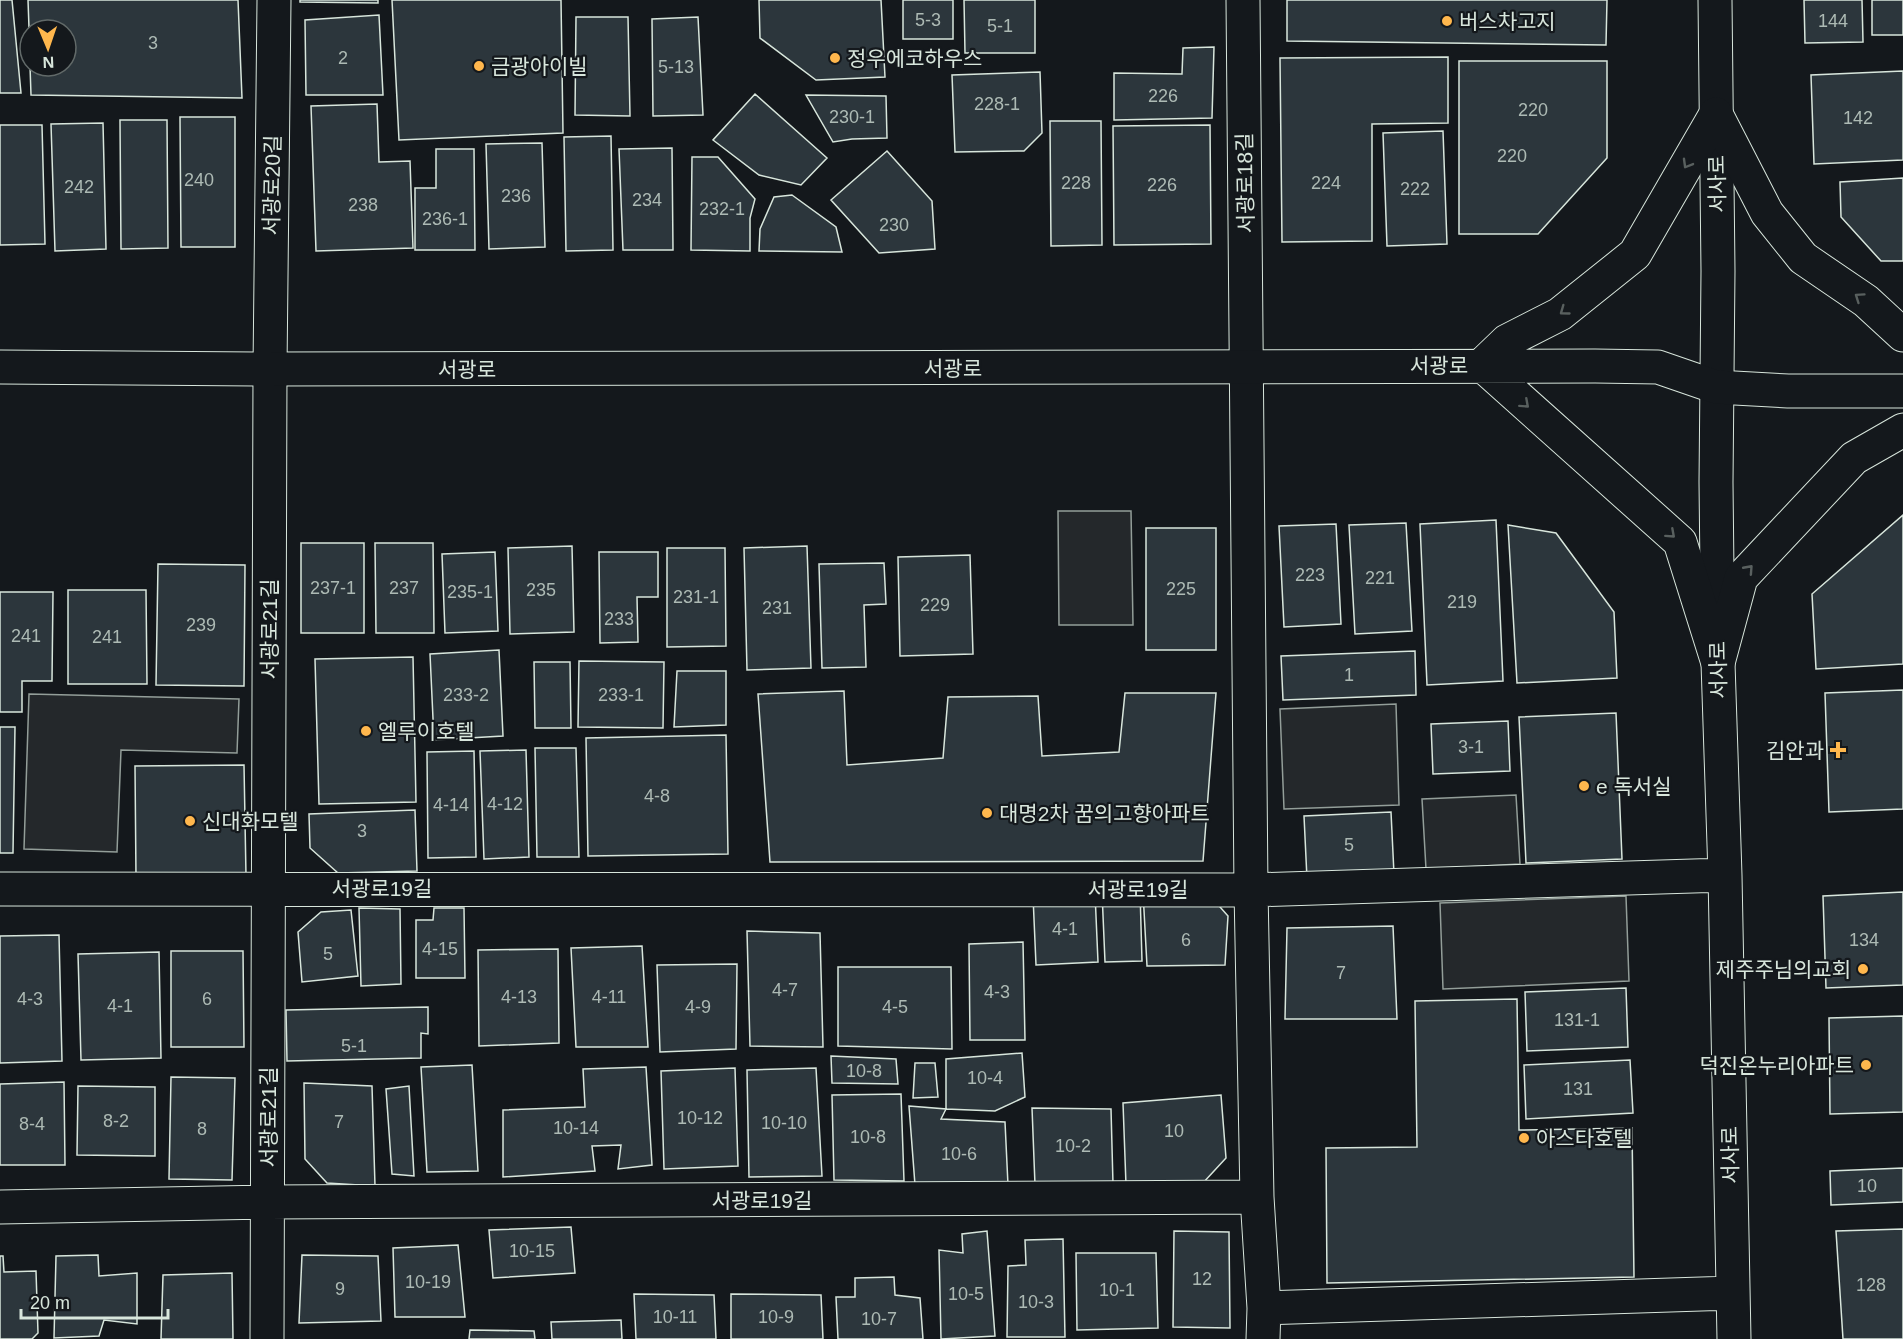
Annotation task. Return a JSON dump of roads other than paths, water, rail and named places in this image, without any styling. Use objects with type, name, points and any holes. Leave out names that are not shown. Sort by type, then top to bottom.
[{"type":"street","name":"서광로20길","points":[[270,369],[274,0]]},
{"type":"street","name":"서광로18길","points":[[1243,0],[1248,367]]},
{"type":"street","name":"서사로","points":[[1715,0],[1718,663],[1725,875],[1734,1339]]},
{"type":"street","points":[[1716,114],[1767,213],[1803,258],[1866,301],[1903,335]]},
{"type":"street","points":[[1716,114],[1635,254],[1560,314],[1507,341],[1482,365],[1680,542],[1718,663]]},
{"type":"street","name":"서광로","points":[[0,367],[270,369],[1482,365],[1658,367],[1716,387],[1788,391],[1903,391]]},
{"type":"street","points":[[1248,367],[1251,890],[1257,1197],[1264,1324],[1732,1293]]},
{"type":"street","name":"서광로21길","points":[[267,1339],[270,369]]},
{"type":"street","points":[[1718,663],[1741,578],[1856,456],[1903,430]]},
{"type":"street","name":"서광로19길","points":[[268,888],[1251,890],[1725,875]]},
{"type":"street","points":[[0,889],[268,888]]},
{"type":"street","name":"서광로19길","points":[[268,1202],[1257,1197]]},
{"type":"street","points":[[0,1207],[268,1202]]},
{"type":"place","name":"버스차고지","points":[[1447,21]]},
{"type":"place","name":"정우에코하우스","points":[[835,58]]},
{"type":"place","name":"금광아이빌","points":[[479,66]]},
{"type":"place","name":"엘루이호텔","points":[[366,731]]},
{"type":"place","name":"김안과","points":[[1838,750]]},
{"type":"place","name":"e 독서실","points":[[1584,786]]},
{"type":"place","name":"대명2차 꿈의고향아파트","points":[[987,813]]},
{"type":"place","name":"신대화모텔","points":[[190,821]]},
{"type":"place","name":"제주주님의교회","points":[[1863,969]]},
{"type":"place","name":"덕진온누리아파트","points":[[1866,1065]]},
{"type":"place","name":"아스타호텔","points":[[1524,1138]]}]
